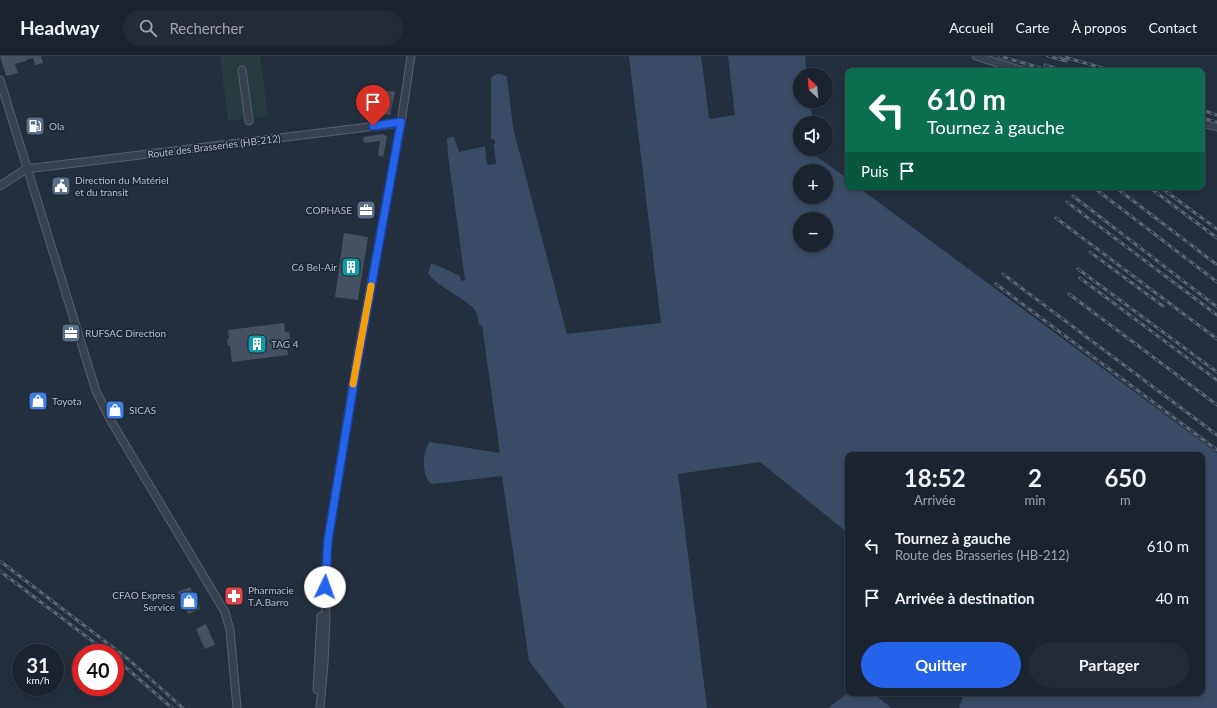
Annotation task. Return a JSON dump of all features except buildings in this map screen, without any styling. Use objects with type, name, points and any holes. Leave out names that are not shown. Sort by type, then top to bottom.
[{"type":"street","points":[[324,708],[325,595],[328,540],[358,354],[401,122],[411,56]]},
{"type":"street","points":[[976,56],[1014,68]]},
{"type":"street","points":[[242,70],[249,121]]},
{"type":"street","points":[[0,80],[26,169],[96,391],[111,421],[225,612],[230,630],[237,708]]},
{"type":"street","name":"Route des Brasseries (HB-212)","points":[[26,169],[401,122]]},
{"type":"street","points":[[1205,124],[1217,127]]},
{"type":"street","points":[[0,186],[26,169]]},
{"type":"street","points":[[317,707],[320,628],[325,595]]},
{"type":"street","points":[[317,707],[324,663]]},
{"type":"green space","points":[[220,56],[260,56],[268,116],[228,121]]},
{"type":"water","points":[[629,56],[701,56],[709,118],[711,119],[735,115],[728,56],[805,56],[806,68],[793,68],[793,108],[811,108],[812,116],[793,116],[793,156],[817,156],[827,164],[793,164],[793,204],[833,204],[833,168],[845,177],[845,190],[862,190],[1217,453],[1217,708],[959,708],[963,696],[1205,696],[1205,452],[845,452],[845,531],[760,462],[678,474],[707,708],[565,708],[529,661],[502,476],[432,484],[428,481],[424,470],[425,451],[430,442],[500,453],[482,325],[479,325],[477,314],[473,307],[439,284],[428,273],[431,264],[434,264],[460,276],[461,281],[465,280],[447,139],[454,137],[459,152],[495,144],[495,140],[491,139],[491,78],[495,75],[499,74],[507,77],[513,128],[567,334],[661,323]]},
{"type":"water","points":[[845,695],[877,696],[891,708],[828,708]]},
{"type":"pier","points":[[494,144],[496,164],[487,165],[485,146]]},
{"type":"railway","points":[[999,56],[1041,68]]},
{"type":"railway","points":[[1048,56],[1066,61]]},
{"type":"railway","points":[[1061,56],[1103,68]]},
{"type":"railway","points":[[1045,65],[1054,68]]},
{"type":"railway","points":[[1205,111],[1217,115]]},
{"type":"railway","points":[[1205,119],[1217,122]]},
{"type":"railway","points":[[1097,190],[1217,282]]},
{"type":"railway","points":[[1119,190],[1216,264]]},
{"type":"railway","points":[[1153,190],[1217,238]]},
{"type":"railway","points":[[1164,190],[1217,229]]},
{"type":"railway","points":[[1073,196],[1217,307]]},
{"type":"railway","points":[[1067,202],[1217,315]]},
{"type":"railway","points":[[1056,218],[1217,339]]},
{"type":"railway","points":[[1090,252],[1163,306]]},
{"type":"railway","points":[[1078,269],[1217,372]]},
{"type":"railway","points":[[1003,274],[1217,435]]},
{"type":"railway","points":[[1080,278],[1217,380]]},
{"type":"railway","points":[[996,284],[1217,450]]},
{"type":"railway","points":[[1069,294],[1217,405]]},
{"type":"railway","points":[[0,561],[128,659],[183,708]]},
{"type":"railway","points":[[0,571],[96,644]]},
{"type":"railway","points":[[124,666],[172,708]]},
{"type":"slow traffic","points":[[353,384],[371,286]]},
{"type":"place","name":"Ola","points":[[35,126]]},
{"type":"place","name":"Direction du Matériel et du transit","points":[[61,186]]},
{"type":"place","name":"COPHASE","points":[[366,210]]},
{"type":"place","name":"C6 Bel-Air","points":[[351,267]]},
{"type":"place","name":"RUFSAC Direction","points":[[71,333]]},
{"type":"place","name":"TAG 4","points":[[257,344]]},
{"type":"place","name":"Toyota","points":[[38,401]]},
{"type":"place","name":"SICAS","points":[[115,410]]},
{"type":"place","name":"Pharmacie T.A.Barro","points":[[234,596]]},
{"type":"place","name":"CFAO Express Service","points":[[189,601]]},
{"type":"route","points":[[325,587],[328,540],[356,370],[401,122],[373,126]]}]
